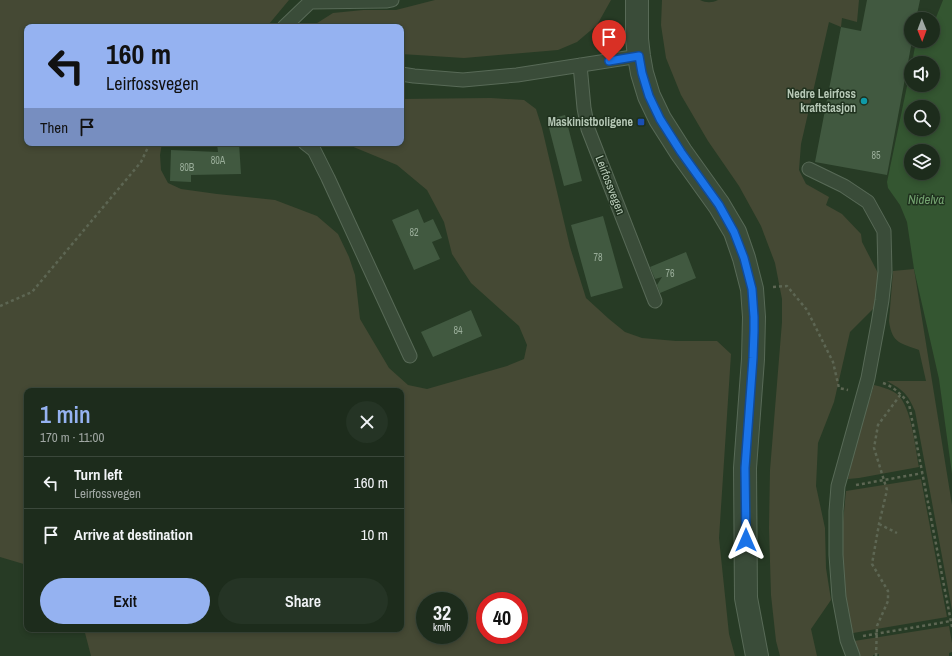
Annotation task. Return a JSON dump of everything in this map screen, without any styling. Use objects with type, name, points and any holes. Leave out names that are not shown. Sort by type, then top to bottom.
[{"type":"street","points":[[637,0],[637,39],[639,56],[642,73],[649,96],[660,119],[681,152],[719,205],[734,232],[744,258],[752,289],[754,317],[753,358],[745,468],[746,598],[757,656]]},
{"type":"lane","points":[[287,24],[311,1],[392,0]]},
{"type":"lane","points":[[404,74],[463,80],[517,75],[639,56]]},
{"type":"lane","name":"Leirfossvegen","points":[[580,65],[584,108],[588,129],[655,301]]},
{"type":"lane","points":[[309,146],[314,150],[328,178],[410,356]]},
{"type":"lane","points":[[809,169],[844,186],[868,202],[884,231],[885,272],[882,300],[868,378],[838,488],[836,511],[836,555],[839,597],[847,640],[853,656]]},
{"type":"path","points":[[0,306],[32,292],[141,162],[149,146]]},
{"type":"path","points":[[772,287],[787,286],[807,310],[833,362],[839,388],[863,396]]},
{"type":"path","points":[[868,378],[888,385],[901,394],[909,404],[952,627]]},
{"type":"path","points":[[876,656],[877,626],[888,601],[888,591],[872,564],[887,490],[874,448],[878,424],[901,394]]},
{"type":"path","points":[[838,488],[923,473]]},
{"type":"path","points":[[879,524],[897,533]]},
{"type":"path","points":[[847,640],[876,633],[951,621]]},
{"type":"shaded area","points":[[0,0],[289,0],[269,24],[24,24],[24,146],[162,146],[160,155],[161,170],[168,183],[181,189],[275,200],[317,216],[338,234],[349,257],[355,275],[360,319],[389,368],[408,385],[427,389],[507,366],[524,359],[527,345],[519,326],[471,283],[452,254],[444,222],[427,190],[397,165],[351,146],[404,146],[404,99],[491,98],[524,100],[536,109],[542,128],[570,247],[586,298],[625,332],[642,338],[676,341],[717,341],[731,354],[719,538],[729,634],[735,656],[91,656],[85,632],[404,632],[404,388],[24,388],[24,564],[0,557]]},
{"type":"shaded area","points":[[435,0],[611,0],[597,25],[577,42],[558,50],[464,58],[404,54],[404,24],[316,24],[333,13],[363,10],[396,10]]},
{"type":"shaded area","points":[[662,0],[700,0],[704,2],[714,2],[718,0],[859,0],[857,22],[842,18],[841,27],[829,22],[801,144],[799,170],[806,184],[829,197],[826,205],[842,214],[861,234],[862,242],[878,273],[876,306],[850,332],[834,402],[818,443],[816,486],[825,528],[826,568],[831,600],[811,629],[817,656],[780,656],[776,641],[771,595],[769,528],[770,470],[782,322],[782,299],[775,263],[761,226],[739,186],[708,141],[681,95],[666,58],[661,25]]},
{"type":"shaded area","points":[[914,269],[952,505],[952,610],[915,411],[910,400],[904,393],[887,381],[926,381],[919,350],[898,342],[892,334],[889,321],[893,271]]},
{"type":"shaded area","points":[[874,385],[892,391],[902,400],[909,418],[919,467],[848,479],[856,442]]},
{"type":"shaded area","points":[[921,479],[947,617],[853,633],[847,613],[845,599],[843,562],[842,532],[846,491]]},
{"type":"shaded area","points":[[949,626],[952,652],[949,653],[949,656],[879,656],[879,654],[873,656],[860,656],[854,641]]},
{"type":"water","name":"Nidelva","points":[[943,0],[952,0],[952,474],[939,379],[914,269],[907,222],[900,205],[888,188],[887,182],[904,101],[904,136],[940,136],[940,100],[904,100],[906,92],[940,92],[940,56],[913,56],[915,48],[940,48],[940,12],[938,12]]},
{"type":"building","name":"Nedre Leirfoss kraftstasjon","points":[[867,0],[920,0],[917,12],[904,12],[904,48],[911,48],[909,56],[904,56],[904,84],[887,175],[815,162],[841,27],[861,31]]},
{"type":"building","points":[[565,115],[582,181],[564,186],[547,120]]},
{"type":"building","points":[[217,146],[239,146],[241,174],[191,175],[191,182],[170,181],[171,150],[218,152]]},
{"type":"building","points":[[418,209],[424,223],[433,219],[442,238],[432,242],[440,259],[414,270],[392,220]]},
{"type":"building","points":[[603,216],[623,288],[591,297],[571,225]]},
{"type":"building","points":[[686,252],[696,278],[660,293],[657,285],[662,277],[655,279],[650,267]]},
{"type":"building","points":[[471,310],[482,336],[433,357],[421,332]]},
{"type":"place","name":"Nedre Leirfoss kraftstasjon","points":[[864,101]]},
{"type":"place","name":"Maskinistboligene","points":[[641,122]]},
{"type":"route","points":[[609,61],[639,56],[642,73],[649,96],[660,119],[681,152],[719,205],[734,232],[744,258],[752,289],[754,317],[753,358],[745,468],[746,540]]}]
